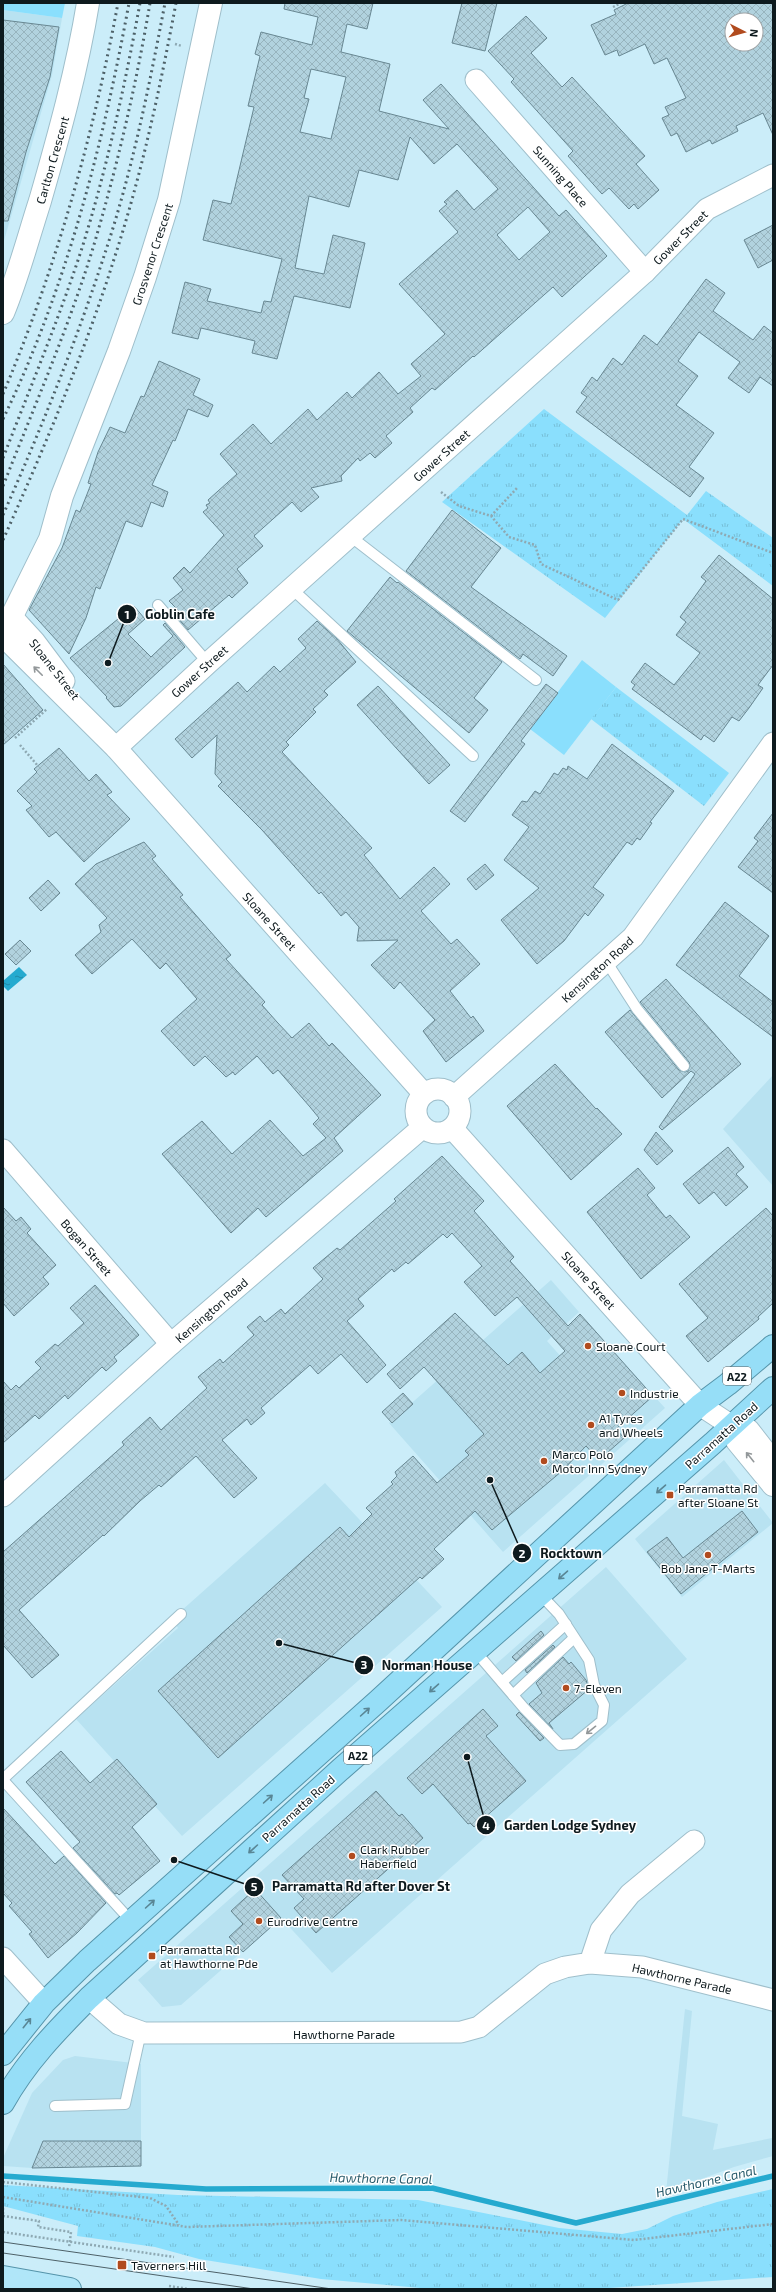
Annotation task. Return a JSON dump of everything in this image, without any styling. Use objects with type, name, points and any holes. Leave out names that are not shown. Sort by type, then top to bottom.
[{"type":"highway","name":"A22","points":[[3,2054],[44,2003],[131,1921],[378,1701],[700,1405],[728,1384],[773,1346]]},
{"type":"highway","name":"Parramatta Road","points":[[3,2103],[32,2059],[62,2024],[89,1998],[258,1844],[732,1426],[773,1388]]},
{"type":"main road","points":[[3,2277],[70,2289]]},
{"type":"street","name":"Carlton Crescent","points":[[3,313],[18,274],[58,140],[73,83],[88,3]]},
{"type":"street","name":"Grosvenor Crescent","points":[[5,623],[50,539],[62,496],[119,351],[145,278],[169,200],[211,3]]},
{"type":"street","name":"Sunning Place","points":[[476,80],[645,272]]},
{"type":"street","name":"Gower Street","points":[[116,748],[208,662],[645,272],[707,209],[773,175]]},
{"type":"street","name":"Sloane Street","points":[[5,623],[34,641],[116,748],[424,1094]]},
{"type":"street","name":"Kensington Road","points":[[454,1097],[633,937],[773,743]]},
{"type":"street","points":[[436,1089],[443,1090],[454,1097],[460,1109],[459,1116],[452,1128],[441,1133],[434,1133],[423,1127],[416,1114],[419,1100],[424,1094],[436,1089]]},
{"type":"street","name":"Kensington Road","points":[[3,1496],[172,1344],[423,1127]]},
{"type":"street","name":"Sloane Street","points":[[452,1128],[700,1405],[732,1426],[748,1430],[773,1462]]},
{"type":"street","name":"Bogan Street","points":[[3,1150],[172,1344]]},
{"type":"street","points":[[732,1426],[737,1441],[773,1485]]},
{"type":"street","points":[[590,1963],[601,1930],[630,1894],[694,1841]]},
{"type":"street","points":[[3,1958],[44,2003]]},
{"type":"street","name":"Hawthorne Parade","points":[[89,1998],[119,2024],[141,2032],[158,2034],[461,2032],[479,2027],[545,1974],[566,1967],[590,1963],[642,1967],[773,2000]]},
{"type":"lane","points":[[350,536],[536,680]]},
{"type":"lane","points":[[291,588],[473,756]]},
{"type":"lane","points":[[158,604],[208,662]]},
{"type":"lane","points":[[606,961],[637,1009],[684,1066]]},
{"type":"lane","points":[[476,1652],[548,1734],[560,1745],[565,1746],[574,1744],[602,1721],[604,1705],[594,1684],[589,1660],[566,1624],[540,1594]]},
{"type":"lane","points":[[131,1921],[3,1779],[181,1614]]},
{"type":"lane","points":[[502,1682],[566,1624]]},
{"type":"lane","points":[[513,1695],[574,1638]]},
{"type":"lane","points":[[55,2106],[125,2104],[141,2032]]},
{"type":"path","points":[[613,7],[622,3]]},
{"type":"path","points":[[491,516],[517,488]]},
{"type":"path","points":[[441,492],[459,506],[491,516],[509,537],[535,545],[542,564],[618,600],[683,519],[773,554]]},
{"type":"path","points":[[15,738],[47,709]]},
{"type":"path","points":[[20,745],[38,766]]},
{"type":"path","points":[[3,2182],[150,2198],[166,2206],[179,2225]]},
{"type":"path","points":[[3,2197],[179,2225],[401,2220],[634,2240],[773,2224]]},
{"type":"path","points":[[3,2208],[3,2215],[39,2221],[38,2227],[71,2232],[69,2248]]},
{"type":"path","points":[[3,2232],[174,2257]]},
{"type":"path","points":[[169,2286],[189,2289]]},
{"type":"shaded area","points":[[3,10],[62,18],[52,75],[3,244]]},
{"type":"shaded area","points":[[773,1075],[773,1186],[723,1129]]},
{"type":"shaded area","points":[[551,1280],[579,1312],[547,1341],[589,1388],[622,1361],[665,1408],[503,1552],[389,1423]]},
{"type":"shaded area","points":[[724,1460],[773,1523],[682,1597],[635,1539]]},
{"type":"shaded area","points":[[325,1483],[442,1607],[182,1836],[76,1719],[178,1628],[172,1619]]},
{"type":"shaded area","points":[[606,1567],[687,1659],[332,1973],[281,1918],[181,2005],[162,2007],[138,1980]]},
{"type":"shaded area","points":[[685,2009],[692,2011],[682,2116],[718,2124],[713,2150],[772,2138],[773,2156],[734,2167],[666,2192]]},
{"type":"shaded area","points":[[75,2056],[141,2064],[141,2166],[32,2168],[3,2166],[3,2158],[32,2093],[63,2060]]},
{"type":"green space","points":[[3,3],[65,3],[62,18],[3,10]]},
{"type":"green space","points":[[544,409],[687,515],[706,491],[773,538],[773,586],[683,519],[605,618],[442,502]]},
{"type":"green space","points":[[582,660],[616,687],[564,755],[530,729]]},
{"type":"green space","points":[[616,687],[729,773],[704,806],[591,719]]},
{"type":"green space","points":[[3,2185],[178,2195],[418,2200],[559,2228],[622,2234],[647,2229],[673,2216],[717,2202],[773,2189],[773,2277],[594,2289],[431,2289],[321,2279],[199,2259],[155,2247],[77,2236],[78,2226],[3,2206]]},
{"type":"water","points":[[19,967],[27,975],[8,991],[3,986],[3,981]]},
{"type":"building","points":[[285,3],[373,3],[367,29],[347,24],[341,52],[390,64],[379,111],[449,129],[423,100],[441,84],[559,216],[566,210],[607,256],[562,297],[553,287],[435,390],[432,388],[410,408],[413,412],[386,436],[392,443],[375,458],[370,453],[360,461],[358,458],[341,476],[342,481],[311,488],[319,497],[301,512],[292,502],[254,536],[263,546],[237,569],[248,583],[232,598],[229,595],[188,630],[176,616],[181,613],[169,601],[183,590],[173,578],[184,567],[190,573],[224,535],[203,512],[208,508],[206,505],[210,503],[208,500],[237,474],[220,454],[253,424],[271,444],[308,409],[317,420],[347,392],[352,398],[379,372],[398,394],[421,376],[411,364],[445,334],[399,284],[458,232],[439,211],[447,204],[444,202],[457,190],[474,210],[498,189],[457,144],[434,164],[410,137],[398,180],[359,170],[349,207],[309,196],[295,268],[324,274],[333,235],[365,243],[350,308],[294,296],[277,359],[252,353],[255,341],[201,328],[198,339],[172,333],[185,282],[211,289],[207,301],[261,313],[264,301],[271,302],[282,259],[203,240],[213,200],[231,204],[254,107],[248,106],[260,56],[255,54],[261,32],[312,45],[318,17],[284,9]],"holes":[[[311,69],[346,77],[331,139],[300,132],[309,99],[304,98]],[[528,207],[550,232],[519,260],[497,235]]]},
{"type":"building","points":[[462,3],[497,3],[485,51],[452,43]]},
{"type":"building","points":[[628,3],[773,3],[773,135],[763,113],[736,126],[738,131],[712,144],[710,140],[686,152],[677,133],[671,136],[662,118],[669,115],[665,107],[686,98],[667,58],[654,64],[645,44],[619,56],[617,50],[605,55],[591,25],[616,14],[614,10]]},
{"type":"building","points":[[526,16],[547,38],[531,53],[562,87],[572,77],[645,156],[636,164],[659,190],[638,209],[634,204],[629,209],[609,188],[602,194],[568,156],[573,151],[511,82],[514,79],[488,51]]},
{"type":"building","points":[[3,20],[59,27],[50,77],[26,152],[8,221],[3,221]]},
{"type":"building","points":[[773,225],[773,260],[758,268],[744,240]]},
{"type":"building","points":[[706,279],[725,293],[713,311],[753,340],[764,326],[773,333],[773,386],[760,377],[749,393],[728,378],[740,362],[699,332],[678,361],[698,376],[676,405],[714,433],[689,467],[704,478],[690,497],[576,412],[587,397],[581,393],[592,377],[597,381],[613,358],[622,365],[644,335],[657,345]]},
{"type":"building","points":[[159,361],[200,379],[193,395],[213,405],[208,417],[188,409],[175,441],[173,440],[152,485],[168,492],[163,507],[151,502],[142,527],[126,521],[100,589],[96,587],[86,618],[69,654],[29,610],[62,548],[76,510],[80,512],[91,484],[88,483],[98,452],[110,427],[125,433],[141,396],[144,397]]},
{"type":"building","points":[[452,510],[501,548],[471,587],[567,656],[553,676],[523,654],[520,659],[406,571]]},
{"type":"building","points":[[719,555],[773,599],[773,665],[758,685],[763,688],[749,708],[739,721],[732,717],[714,742],[704,735],[701,740],[632,689],[635,685],[631,682],[645,663],[674,685],[700,653],[676,635],[686,622],[680,617],[706,581],[701,577]]},
{"type":"building","points":[[390,577],[502,662],[474,698],[488,710],[469,733],[347,631]]},
{"type":"building","points":[[134,606],[145,619],[128,634],[151,657],[173,636],[163,625],[165,623],[185,647],[121,706],[114,707],[106,698],[107,697],[70,658]]},
{"type":"building","points":[[317,621],[337,639],[356,662],[324,691],[328,695],[313,709],[316,712],[286,742],[289,745],[282,752],[372,848],[364,855],[400,899],[434,867],[450,884],[421,911],[451,944],[457,939],[480,964],[450,991],[471,1018],[473,1016],[484,1031],[446,1062],[423,1031],[435,1020],[400,982],[394,989],[371,965],[398,940],[357,941],[359,927],[346,912],[341,916],[321,892],[319,894],[262,830],[218,786],[222,782],[215,774],[217,735],[192,758],[175,739],[238,682],[247,692],[274,666],[280,672],[306,648],[298,639]]},
{"type":"building","points":[[3,664],[43,710],[3,745]]},
{"type":"building","points":[[546,684],[558,693],[521,741],[525,744],[465,822],[450,811]]},
{"type":"building","points":[[378,686],[450,765],[429,784],[357,705]]},
{"type":"building","points":[[612,744],[674,791],[650,822],[652,823],[640,840],[637,838],[632,845],[627,842],[593,887],[604,895],[588,916],[585,913],[564,941],[537,964],[501,920],[539,888],[504,860],[529,827],[512,815],[522,801],[527,802],[535,791],[540,794],[554,773],[558,775],[563,768],[567,770],[568,766],[587,779]]},
{"type":"building","points":[[59,748],[89,781],[96,774],[112,792],[107,795],[130,819],[84,862],[56,832],[49,837],[26,810],[32,806],[17,791],[37,772],[34,769]]},
{"type":"building","points":[[773,813],[773,893],[738,867],[758,841],[754,838]]},
{"type":"building","points":[[144,842],[156,856],[152,859],[183,895],[180,897],[231,955],[226,959],[265,1002],[262,1005],[277,1022],[292,1038],[309,1023],[329,1046],[332,1043],[381,1095],[334,1138],[343,1151],[266,1217],[258,1208],[231,1233],[162,1154],[202,1121],[232,1154],[270,1120],[303,1156],[326,1138],[313,1124],[319,1118],[310,1107],[278,1070],[273,1074],[257,1056],[235,1075],[233,1072],[226,1077],[205,1056],[194,1066],[161,1031],[197,999],[166,963],[160,969],[132,939],[92,974],[75,955],[101,932],[99,925],[107,918],[75,884],[96,864]]},
{"type":"building","points":[[485,864],[494,875],[476,890],[467,879]]},
{"type":"building","points":[[48,880],[60,893],[41,911],[29,898]]},
{"type":"building","points":[[725,902],[769,936],[739,976],[773,1002],[773,1037],[676,965]]},
{"type":"building","points":[[20,940],[31,951],[16,965],[5,954]]},
{"type":"building","points":[[666,979],[741,1064],[662,1130],[659,1127],[695,1074],[691,1071],[662,1098],[605,1032],[630,1010],[679,1070],[685,1072],[688,1071],[690,1065],[689,1062],[640,1002]]},
{"type":"building","points":[[555,1064],[596,1109],[597,1108],[622,1134],[571,1180],[507,1106]]},
{"type":"building","points":[[656,1132],[673,1151],[657,1165],[644,1150]]},
{"type":"building","points":[[728,1147],[744,1167],[736,1174],[748,1187],[726,1206],[714,1192],[699,1204],[683,1184]]},
{"type":"building","points":[[442,1156],[484,1201],[474,1211],[514,1257],[510,1261],[568,1326],[580,1314],[653,1396],[616,1429],[624,1438],[599,1460],[586,1446],[562,1471],[492,1530],[475,1511],[434,1549],[444,1559],[422,1579],[420,1577],[218,1758],[158,1691],[340,1527],[349,1537],[372,1514],[366,1508],[393,1484],[391,1482],[397,1476],[395,1472],[413,1456],[437,1483],[469,1455],[465,1451],[484,1434],[424,1367],[400,1389],[387,1374],[455,1313],[508,1365],[522,1352],[540,1373],[565,1351],[517,1297],[495,1316],[464,1282],[482,1266],[452,1233],[447,1238],[443,1234],[408,1264],[406,1262],[394,1272],[392,1269],[358,1299],[364,1306],[347,1321],[386,1365],[367,1383],[341,1354],[318,1374],[310,1365],[261,1408],[265,1413],[251,1425],[247,1419],[222,1440],[257,1478],[234,1498],[196,1456],[161,1487],[159,1485],[140,1501],[104,1536],[103,1535],[19,1610],[59,1655],[32,1678],[3,1645],[3,1552],[124,1445],[122,1442],[150,1417],[161,1430],[207,1388],[198,1377],[220,1359],[223,1363],[254,1335],[247,1327],[260,1316],[265,1322],[281,1309],[285,1314],[323,1279],[313,1268],[337,1248],[340,1250],[396,1201],[394,1199]]},
{"type":"building","points":[[638,1168],[655,1188],[647,1195],[666,1218],[670,1215],[690,1237],[641,1279],[587,1212]]},
{"type":"building","points":[[3,1207],[16,1221],[21,1217],[31,1229],[27,1233],[56,1265],[43,1277],[49,1284],[14,1316],[3,1303]]},
{"type":"building","points":[[766,1208],[773,1216],[773,1303],[758,1317],[759,1319],[708,1362],[686,1336],[708,1318],[679,1284]]},
{"type":"building","points":[[95,1285],[139,1335],[114,1357],[117,1361],[106,1371],[102,1367],[68,1399],[65,1395],[39,1419],[35,1415],[3,1443],[3,1381],[11,1390],[16,1385],[19,1388],[41,1368],[35,1362],[55,1344],[58,1346],[84,1323],[70,1308]]},
{"type":"building","points":[[403,1393],[413,1404],[392,1423],[382,1412]]},
{"type":"building","name":"Bob Jane T-Marts","points":[[742,1511],[758,1532],[681,1594],[647,1552],[667,1537],[683,1558]]},
{"type":"building","points":[[541,1631],[544,1635],[516,1661],[512,1657]]},
{"type":"building","points":[[553,1645],[555,1647],[527,1673],[525,1670]]},
{"type":"building","name":"7-Eleven","points":[[563,1657],[569,1664],[571,1662],[586,1680],[589,1689],[549,1723],[553,1729],[529,1704],[542,1693],[536,1683]]},
{"type":"building","points":[[483,1709],[498,1726],[486,1736],[526,1781],[474,1827],[470,1823],[468,1824],[433,1784],[422,1794],[407,1778]]},
{"type":"building","points":[[519,1712],[544,1738],[540,1741],[516,1715]]},
{"type":"building","points":[[61,1751],[90,1783],[117,1759],[157,1804],[132,1827],[160,1861],[119,1895],[117,1893],[115,1894],[73,1848],[80,1842],[26,1782]]},
{"type":"building","name":"Clark Rubber Haberfield","points":[[376,1791],[399,1816],[402,1814],[423,1838],[316,1933],[294,1908],[304,1899],[282,1875]]},
{"type":"building","points":[[3,1808],[55,1864],[64,1856],[106,1903],[77,1933],[48,1958],[29,1934],[32,1932],[9,1906],[12,1903],[3,1893]]},
{"type":"building","name":"Eurodrive Centre","points":[[255,1889],[281,1918],[243,1952],[229,1937],[243,1924],[231,1911]]},
{"type":"building","points":[[43,2141],[141,2141],[141,2166],[32,2168]]},
{"type":"waterway","name":"Hawthorne Canal","points":[[3,2176],[206,2189],[432,2188],[576,2223],[773,2176]]},
{"type":"tram line","points":[[3,2242],[332,2289]]},
{"type":"tram line","points":[[3,2253],[254,2289]]},
{"type":"railway","points":[[3,394],[40,299],[71,202],[97,103],[118,3]]},
{"type":"railway","points":[[3,419],[46,319],[80,216],[107,110],[129,3]]},
{"type":"railway","points":[[3,458],[54,327],[82,248],[100,188],[115,126],[140,3]]},
{"type":"railway","points":[[3,486],[62,338],[93,248],[125,126],[139,65],[150,3]]},
{"type":"railway","points":[[3,515],[70,352],[115,222],[132,160],[153,66],[165,3]]},
{"type":"railway","points":[[3,540],[34,470],[91,328],[125,225],[150,130],[176,3]]},
{"type":"place","name":"Goblin Cafe","points":[[108,663]]},
{"type":"place","name":"Sloane Court","points":[[588,1346]]},
{"type":"place","name":"Industrie","points":[[622,1393]]},
{"type":"place","name":"A1 Tyres and Wheels","points":[[591,1425]]},
{"type":"place","name":"Marco Polo Motor Inn Sydney","points":[[544,1461]]},
{"type":"place","name":"Rocktown","points":[[490,1480]]},
{"type":"place","name":"Parramatta Rd after Sloane St","points":[[670,1495]]},
{"type":"place","name":"Bob Jane T-Marts","points":[[708,1555]]},
{"type":"place","name":"Norman House","points":[[279,1643]]},
{"type":"place","name":"7-Eleven","points":[[566,1688]]},
{"type":"place","name":"Garden Lodge Sydney","points":[[467,1757]]},
{"type":"place","name":"Clark Rubber Haberfield","points":[[352,1856]]},
{"type":"place","name":"Parramatta Rd after Dover St","points":[[174,1860]]},
{"type":"place","name":"Eurodrive Centre","points":[[259,1921]]},
{"type":"place","name":"Parramatta Rd at Hawthorne Pde","points":[[152,1956]]},
{"type":"place","name":"Taverners Hill","points":[[122,2265]]}]
